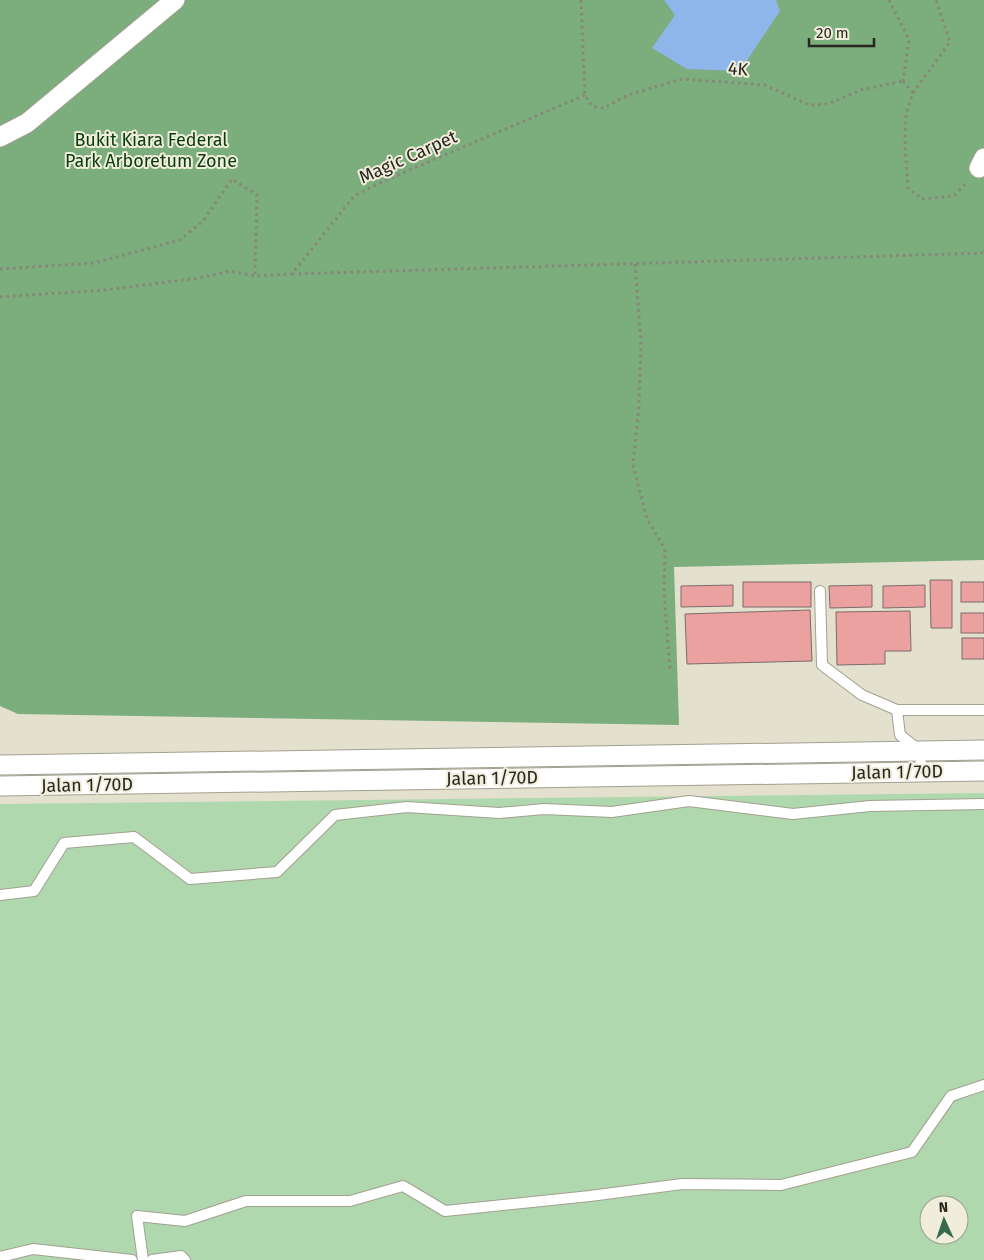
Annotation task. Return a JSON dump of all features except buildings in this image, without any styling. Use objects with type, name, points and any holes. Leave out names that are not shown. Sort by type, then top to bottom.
[{"type":"street","points":[[0,137],[27,123],[175,0]]},
{"type":"street","name":"Jalan 1/70D","points":[[0,765],[984,750]]},
{"type":"street","name":"Jalan 1/70D","points":[[0,786],[984,771]]},
{"type":"lane","points":[[820,591],[822,665],[862,696],[897,710],[984,710]]},
{"type":"lane","points":[[897,710],[900,735],[920,750],[922,771]]},
{"type":"lane","points":[[0,895],[34,891],[64,843],[134,837],[190,879],[277,872],[335,815],[408,807],[499,814],[544,809],[612,812],[689,801],[793,814],[870,806],[984,804]]},
{"type":"lane","points":[[143,1260],[137,1216],[185,1221],[246,1201],[350,1201],[403,1186],[445,1211],[590,1196],[682,1184],[781,1184],[912,1152],[951,1096],[984,1085]]},
{"type":"lane","points":[[0,1257],[33,1249],[132,1260]]},
{"type":"lane","points":[[152,1260],[181,1256],[185,1260]]},
{"type":"path","points":[[581,0],[585,95]]},
{"type":"path","points":[[889,0],[910,40],[902,81],[913,93]]},
{"type":"path","points":[[936,0],[950,42],[913,93],[906,113],[905,146],[908,188],[922,199],[954,196],[981,163]]},
{"type":"path","name":"4K","points":[[585,95],[592,106],[603,108],[628,95],[682,79],[765,85],[809,105],[828,104],[861,90],[902,81]]},
{"type":"path","name":"Magic Carpet","points":[[292,274],[354,196],[377,184],[585,95]]},
{"type":"path","points":[[0,269],[94,263],[180,240],[203,221],[232,179],[257,195],[256,276]]},
{"type":"path","points":[[0,297],[105,290],[199,278],[230,270],[256,276],[984,254]]},
{"type":"path","points":[[635,264],[641,341],[639,406],[633,465],[647,518],[665,549],[664,593],[670,669]]},
{"type":"green space","name":"Bukit Kiara Federal Park Arboretum Zone","points":[[0,0],[984,0],[984,560],[674,567],[679,725],[18,714],[0,706]]},
{"type":"green space","points":[[984,793],[984,1260],[0,1260],[0,804]]},
{"type":"water","points":[[664,0],[776,0],[780,11],[740,71],[687,69],[652,48],[675,15]]}]
